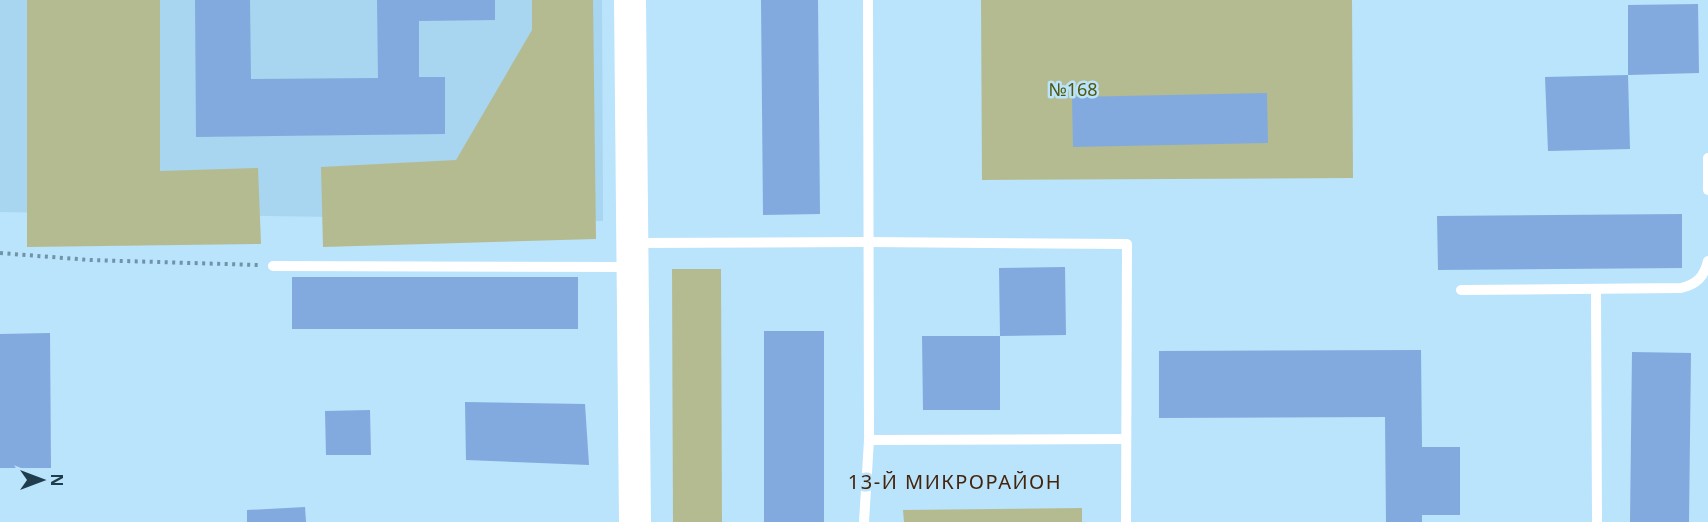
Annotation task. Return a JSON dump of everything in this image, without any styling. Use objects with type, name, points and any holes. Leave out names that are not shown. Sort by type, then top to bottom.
[{"type":"street","points":[[630,0],[635,522]]},
{"type":"lane","points":[[864,522],[869,441],[868,0]]},
{"type":"lane","points":[[1708,158],[1708,190]]},
{"type":"lane","points":[[273,266],[633,255],[868,242],[1127,243],[1126,522]]},
{"type":"lane","points":[[1461,290],[1681,288],[1694,285],[1705,273],[1708,261]]},
{"type":"lane","points":[[1596,289],[1598,522]]},
{"type":"lane","points":[[869,441],[1126,439]]},
{"type":"path","points":[[0,253],[90,260],[273,266]]},
{"type":"shaded area","points":[[0,0],[602,0],[603,221],[0,212]]},
{"type":"green space","points":[[27,0],[160,0],[160,171],[258,168],[261,244],[27,247]]},
{"type":"green space","points":[[532,0],[593,0],[596,239],[323,247],[321,167],[456,160],[532,30]]},
{"type":"green space","name":"№168","points":[[981,0],[1352,0],[1353,178],[982,180]]},
{"type":"green space","points":[[672,269],[721,269],[722,522],[673,522]]},
{"type":"green space","points":[[1082,508],[1082,522],[904,522],[903,510]]},
{"type":"building","points":[[195,0],[250,0],[251,79],[378,78],[377,0],[495,0],[495,20],[419,21],[419,77],[445,77],[445,134],[196,137]]},
{"type":"building","points":[[761,0],[818,0],[820,214],[763,215]]},
{"type":"building","points":[[1698,4],[1699,73],[1628,75],[1628,5]]},
{"type":"building","points":[[1628,75],[1630,149],[1548,151],[1545,77]]},
{"type":"building","points":[[1267,93],[1268,143],[1073,147],[1072,97]]},
{"type":"building","points":[[1682,214],[1682,268],[1438,270],[1437,216]]},
{"type":"building","points":[[1065,267],[1066,335],[1000,336],[999,268]]},
{"type":"building","points":[[292,277],[578,277],[578,329],[292,329]]},
{"type":"building","points":[[764,331],[824,331],[824,522],[764,522]]},
{"type":"building","points":[[50,333],[51,468],[0,468],[0,334]]},
{"type":"building","points":[[922,336],[1000,336],[1000,410],[923,410]]},
{"type":"building","points":[[1421,350],[1422,447],[1460,447],[1460,515],[1422,515],[1422,522],[1386,522],[1385,417],[1159,418],[1159,351]]},
{"type":"building","points":[[1632,352],[1691,353],[1689,522],[1630,522]]},
{"type":"building","points":[[465,402],[585,404],[589,465],[466,460]]},
{"type":"building","points":[[370,410],[371,455],[326,455],[325,411]]},
{"type":"building","points":[[305,507],[306,522],[247,522],[247,510]]},
{"type":"district","name":"13-Й МИКРОРАЙОН","points":[[955,481]]}]
